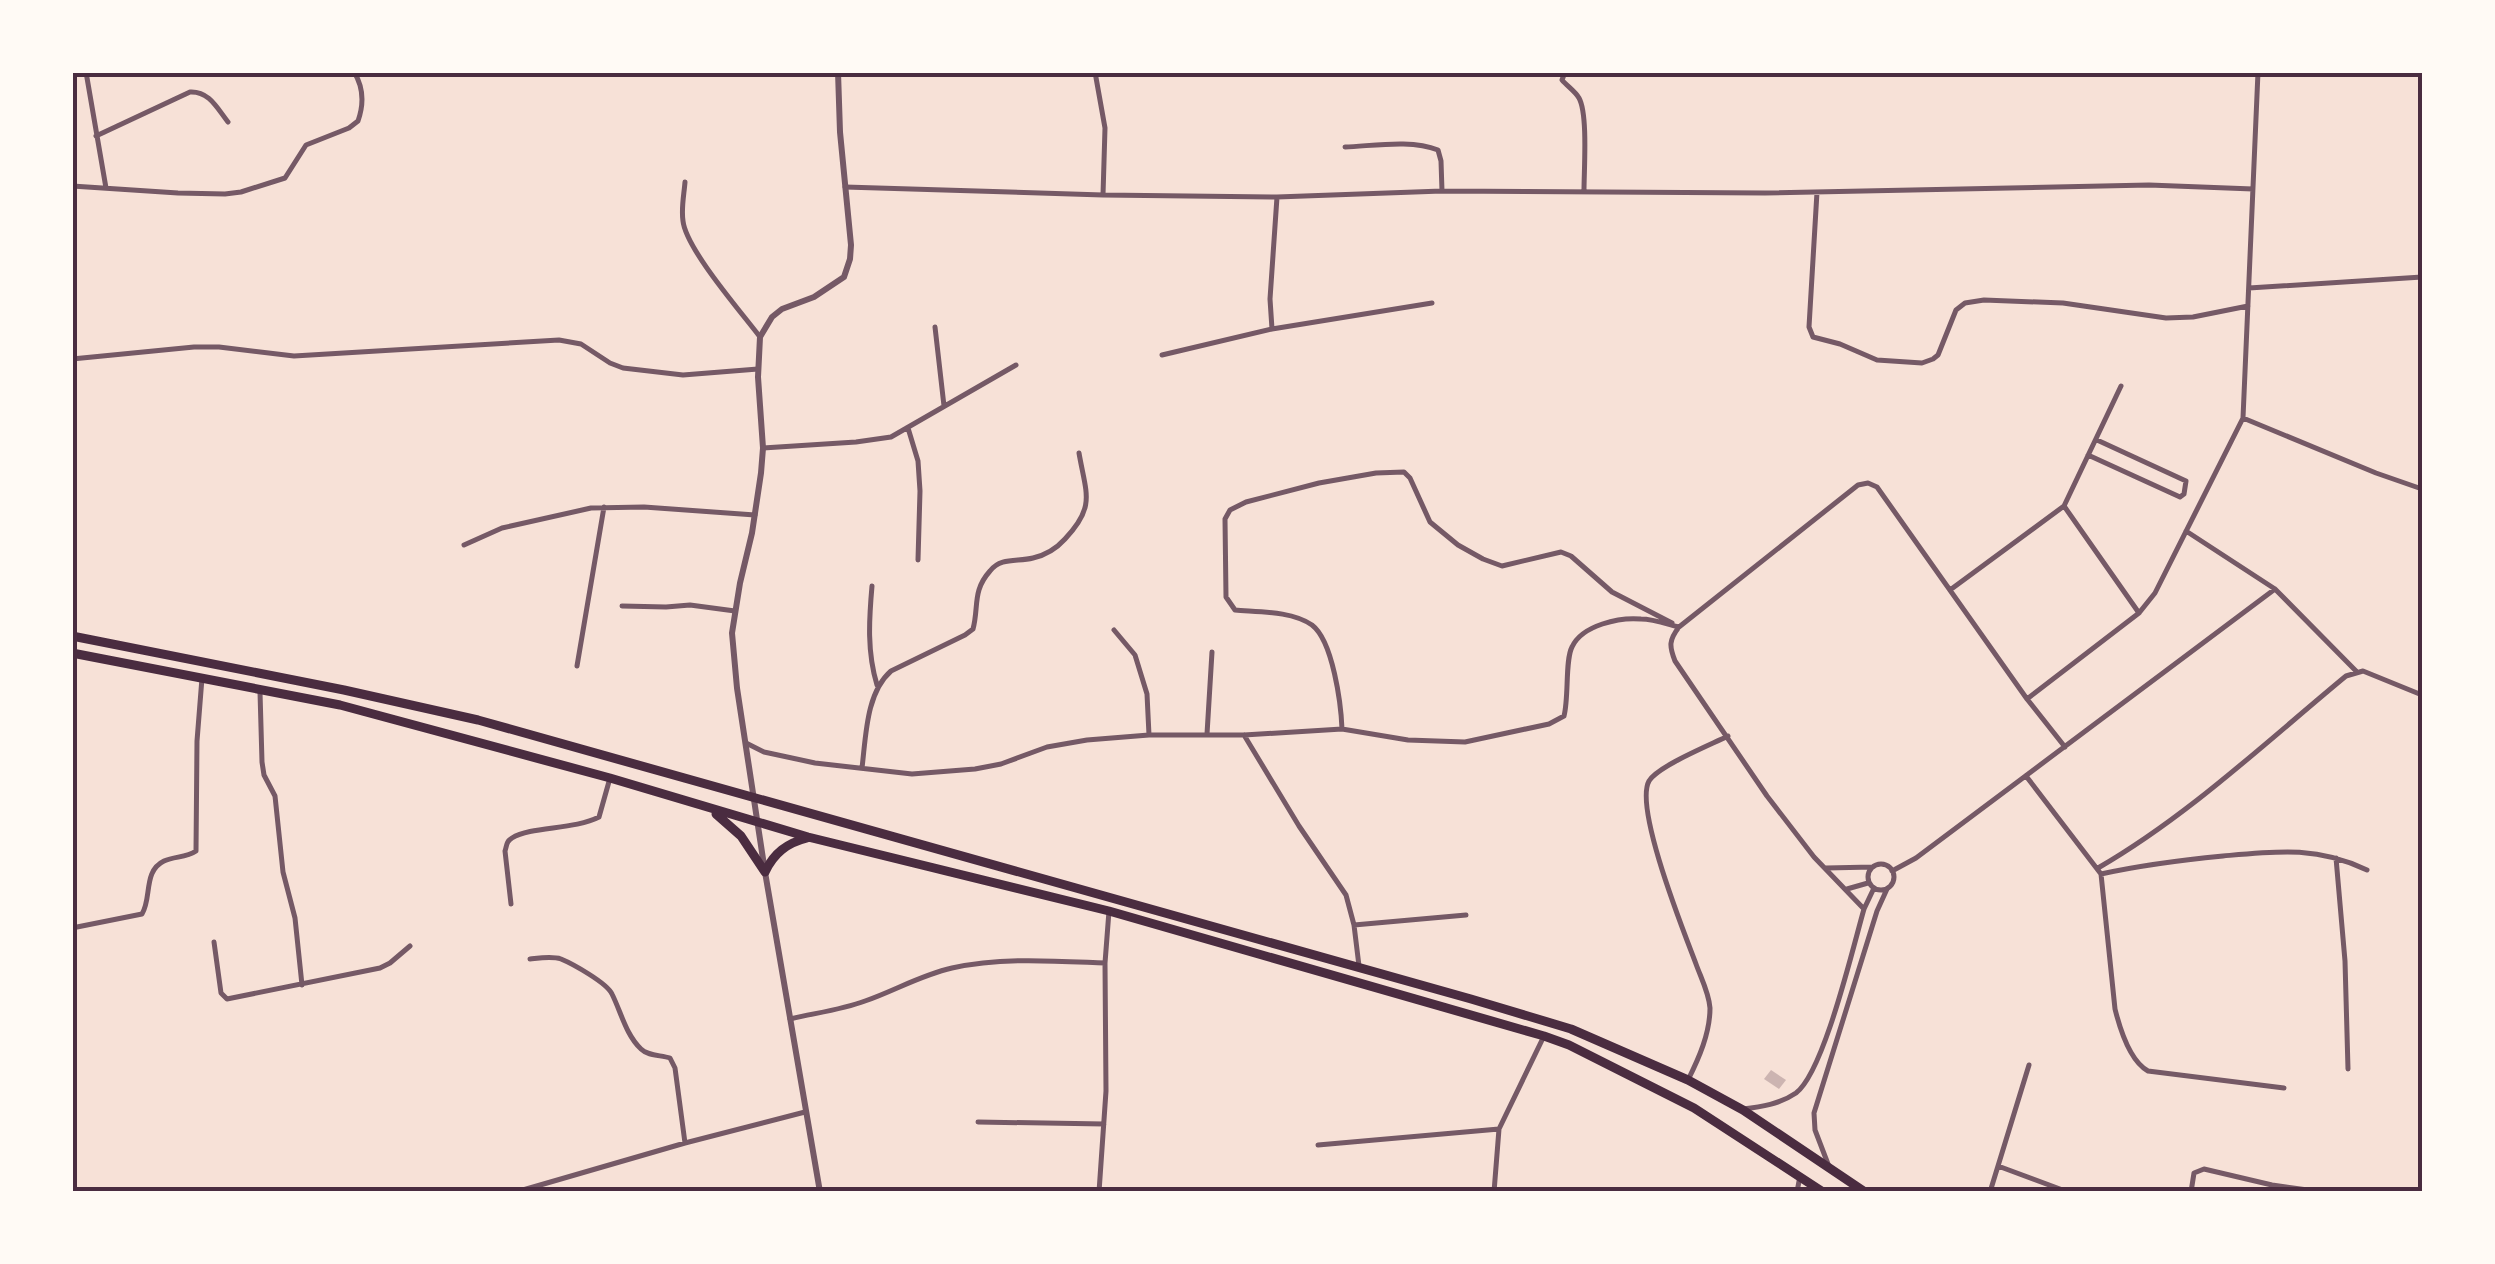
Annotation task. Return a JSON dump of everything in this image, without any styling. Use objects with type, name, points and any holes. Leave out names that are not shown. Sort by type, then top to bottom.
[{"type":"highway","points":[[72,636],[478,720],[1571,1030],[1688,1080],[1743,1110],[1865,1192]]},
{"type":"highway","points":[[72,652],[340,705],[610,778],[808,838],[1109,911],[1544,1036],[1694,1108],[1823,1192]]},
{"type":"highway","points":[[708,809],[742,836],[765,872],[778,853],[797,840],[808,838]]},
{"type":"street","points":[[86,72],[106,188]]},
{"type":"street","points":[[72,186],[225,194],[277,182],[285,178],[306,145],[358,122],[362,86],[354,72]]},
{"type":"street","points":[[820,1192],[765,872],[732,634],[755,516],[763,448],[760,338],[772,317],[844,277],[850,259],[838,72]]},
{"type":"street","points":[[1095,72],[1105,128],[1103,195]]},
{"type":"street","points":[[1565,72],[1562,80],[1580,99],[1583,114],[1584,190]]},
{"type":"street","points":[[2027,699],[2140,613],[2155,593],[2244,418],[2258,72]]},
{"type":"street","points":[[96,136],[190,92],[206,94],[228,122]]},
{"type":"street","points":[[1345,147],[1432,147],[1438,150],[1441,161],[1442,191]]},
{"type":"street","points":[[685,182],[685,230],[760,338]]},
{"type":"street","points":[[845,187],[1278,197],[1442,191],[1817,192],[2149,185],[2253,189]]},
{"type":"street","points":[[1817,192],[1810,334],[1877,360],[1922,363],[1933,359],[1944,343],[1956,310],[1964,303],[1984,300],[2063,303],[2166,318],[2248,306]]},
{"type":"street","points":[[1272,328],[1270,299],[1278,197]]},
{"type":"street","points":[[2249,288],[2422,277]]},
{"type":"street","points":[[1162,355],[1272,328],[1432,303]]},
{"type":"street","points":[[935,327],[944,406]]},
{"type":"street","points":[[72,359],[194,347],[294,356],[567,340],[582,344],[610,364],[624,368],[683,375],[758,369]]},
{"type":"street","points":[[763,448],[891,436],[1016,365]]},
{"type":"street","points":[[1950,590],[2064,506],[2121,386]]},
{"type":"street","points":[[2244,418],[2376,474],[2422,489]]},
{"type":"street","points":[[908,428],[918,460],[918,560]]},
{"type":"street","points":[[2088,456],[2180,496],[2184,494],[2186,481],[2096,439]]},
{"type":"street","points":[[862,768],[868,724],[882,680],[973,629],[978,591],[994,566],[1052,552],[1081,522],[1087,501],[1079,453]]},
{"type":"street","points":[[1342,729],[1338,684],[1314,626],[1267,612],[1236,610],[1226,597],[1225,520],[1230,510],[1246,502],[1319,482],[1376,472],[1404,472],[1430,522],[1458,545],[1502,566],[1561,552],[1612,592],[1679,627]]},
{"type":"street","points":[[1864,909],[1814,857],[1675,662],[1669,646],[1679,627],[1858,485],[1868,483],[1878,487],[2027,699],[2065,746]]},
{"type":"street","points":[[2064,506],[2140,613]]},
{"type":"street","points":[[577,666],[604,507]]},
{"type":"street","points":[[464,545],[502,528],[591,508],[644,507],[755,516]]},
{"type":"street","points":[[2185,531],[2275,589],[2356,671]]},
{"type":"street","points":[[872,586],[870,662],[878,688]]},
{"type":"street","points":[[1892,870],[1916,858],[2275,589]]},
{"type":"street","points":[[622,606],[690,605],[734,611]]},
{"type":"street","points":[[746,743],[778,756],[912,774],[1001,764],[1047,746],[1149,735],[1342,729],[1408,740],[1464,742],[1549,724],[1564,716],[1570,648],[1579,636],[1604,623],[1640,618],[1679,627]]},
{"type":"street","points":[[1114,630],[1135,655],[1147,694],[1149,735]]},
{"type":"street","points":[[1208,734],[1212,652]]},
{"type":"street","points":[[2100,871],[2346,676],[2362,671],[2422,695]]},
{"type":"street","points":[[72,928],[142,914],[155,868],[169,859],[196,852],[196,741],[202,678]]},
{"type":"street","points":[[260,689],[262,762],[275,796],[302,985]]},
{"type":"street","points":[[1244,734],[1346,895],[1359,968]]},
{"type":"street","points":[[1688,1080],[1706,1034],[1710,1003],[1653,837],[1647,786],[1660,770],[1728,736]]},
{"type":"street","points":[[2026,776],[2100,871],[2115,1009],[2141,1067],[2284,1088]]},
{"type":"street","points":[[511,904],[506,844],[516,836],[581,825],[599,817],[610,778]]},
{"type":"street","points":[[2100,871],[2274,850],[2336,858],[2367,870]]},
{"type":"street","points":[[2336,858],[2345,960],[2348,1068]]},
{"type":"street","points":[[1826,868],[1883,864],[1892,870]]},
{"type":"street","points":[[1743,1110],[1780,1101],[1796,1093],[1808,1080],[1824,1043],[1872,886],[1868,874],[1872,867]]},
{"type":"street","points":[[1830,1166],[1815,1130],[1814,1113],[1878,911],[1886,889],[1893,882],[1892,870]]},
{"type":"street","points":[[1847,889],[1886,889]]},
{"type":"street","points":[[1099,1192],[1109,911]]},
{"type":"street","points":[[1354,925],[1466,915]]},
{"type":"street","points":[[214,942],[221,993],[227,999],[380,968],[410,946]]},
{"type":"street","points":[[530,959],[558,958],[606,984],[620,1016],[642,1050],[670,1058],[675,1068],[685,1143]]},
{"type":"street","points":[[790,1019],[862,1002],[952,968],[1013,961],[1105,962]]},
{"type":"street","points":[[1494,1192],[1499,1129],[1544,1036]]},
{"type":"street","points":[[1990,1192],[2029,1065]]},
{"type":"street","points":[[516,1192],[805,1112]]},
{"type":"street","points":[[978,1122],[1104,1124]]},
{"type":"street","points":[[1318,1145],[1499,1129]]},
{"type":"street","points":[[1998,1166],[2068,1192]]},
{"type":"street","points":[[2191,1192],[2194,1174],[2204,1169],[2322,1192]]},
{"type":"street","points":[[1797,1192],[1800,1176]]},
{"type":"building","points":[[1771,1070],[1786,1080],[1779,1089],[1764,1079]]}]
